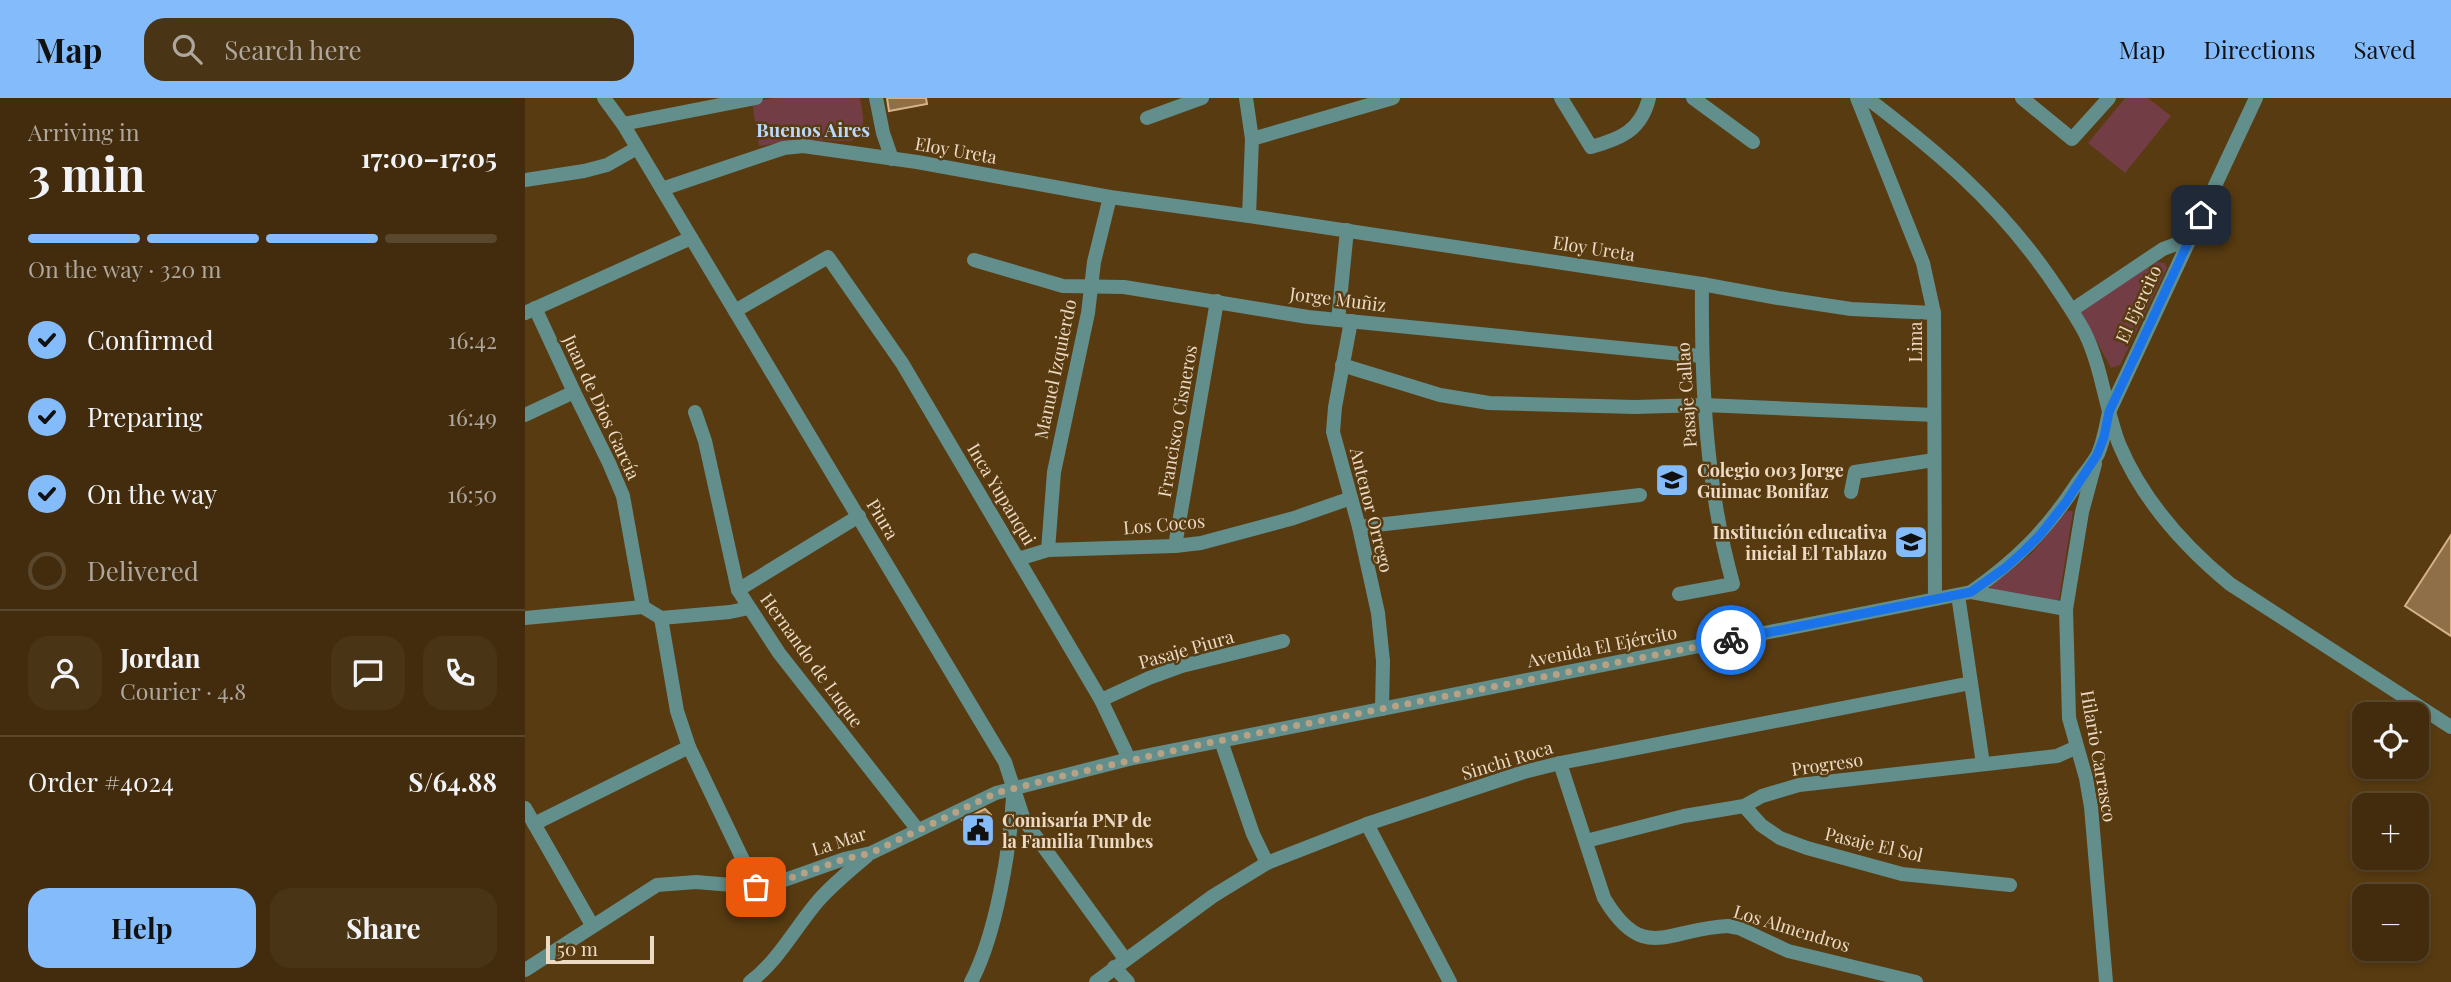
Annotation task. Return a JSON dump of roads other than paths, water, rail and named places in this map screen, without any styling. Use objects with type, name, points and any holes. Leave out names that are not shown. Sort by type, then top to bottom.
[{"type":"street","name":"Piura","points":[[604,98],[623,124],[1005,762],[1024,820],[1120,963],[1128,982]]},
{"type":"street","points":[[623,124],[757,98]]},
{"type":"street","points":[[876,98],[883,133],[892,159]]},
{"type":"street","points":[[1147,118],[1202,98]]},
{"type":"street","points":[[1246,98],[1252,139],[1249,216]]},
{"type":"street","points":[[1252,139],[1393,98]]},
{"type":"street","points":[[1561,98],[1591,147],[1621,138],[1631,130],[1645,112],[1649,98]]},
{"type":"street","points":[[1693,98],[1753,142]]},
{"type":"street","name":"Lima","points":[[1857,98],[1923,263],[1934,313],[1935,599]]},
{"type":"street","points":[[1867,98],[1930,146],[1990,202],[2028,246],[2073,310],[2099,368],[2109,412],[2120,444],[2134,472],[2158,510],[2204,563],[2271,612],[2451,727]]},
{"type":"street","points":[[2022,98],[2072,139],[2109,98]]},
{"type":"street","name":"El Ejercito","points":[[2109,412],[2256,98]]},
{"type":"street","name":"Eloy Ureta","points":[[662,189],[784,148],[803,146],[1110,197],[1346,230],[1851,309],[1934,313]]},
{"type":"street","points":[[525,180],[607,165],[637,148]]},
{"type":"street","name":"Manuel Izquierdo","points":[[1048,550],[1054,472],[1094,262],[1110,197]]},
{"type":"street","name":"Antenor Orrego","points":[[1346,230],[1342,365],[1333,432],[1359,527],[1378,613],[1383,661],[1382,709]]},
{"type":"street","points":[[530,310],[691,238]]},
{"type":"street","points":[[2073,310],[2162,248],[2190,239]]},
{"type":"street","name":"Inca Yupanqui","points":[[735,311],[828,257],[902,363],[1101,700],[1129,759]]},
{"type":"street","name":"Jorge Muñiz","points":[[974,260],[1063,286],[1124,287],[1308,317],[1701,356]]},
{"type":"street","name":"Pasaje Callao","points":[[1679,594],[1733,584],[1724,550],[1704,405],[1701,356],[1702,284]]},
{"type":"street","name":"Francisco Cisneros","points":[[1175,547],[1217,301]]},
{"type":"street","name":"Juan de Dios García","points":[[530,310],[574,393],[623,496],[643,607]]},
{"type":"street","points":[[1342,365],[1440,395],[1489,403],[1635,407],[1704,405],[1934,415]]},
{"type":"street","points":[[525,415],[574,393]]},
{"type":"street","name":"Hernando de Luque","points":[[695,412],[705,442],[738,590],[779,653],[918,830]]},
{"type":"street","name":"Avenida El Ejército","points":[[1013,789],[1129,759],[1964,593],[2005,568],[2040,535],[2097,455],[2109,412]]},
{"type":"street","name":"Hilario Carrasco","points":[[2097,455],[2083,512],[2066,610],[2067,691],[2069,718],[2086,778],[2091,807],[2106,982]]},
{"type":"street","points":[[1851,492],[1855,472],[1934,460]]},
{"type":"street","points":[[1359,527],[1640,495]]},
{"type":"street","name":"Los Cocos","points":[[1018,559],[1048,550],[1175,547],[1244,533],[1351,498]]},
{"type":"street","points":[[738,590],[859,516]]},
{"type":"street","points":[[1983,764],[1971,683],[1964,593],[2066,610]]},
{"type":"street","points":[[525,618],[643,607],[661,618],[749,608]]},
{"type":"street","points":[[661,618],[677,711],[689,747],[756,887]]},
{"type":"street","name":"Pasaje Piura","points":[[1101,700],[1182,666],[1283,641]]},
{"type":"street","name":"Sinchi Roca","points":[[1096,982],[1213,896],[1267,863],[1367,824],[1524,772],[1560,763],[1971,683]]},
{"type":"street","points":[[1221,741],[1252,834],[1267,863]]},
{"type":"street","points":[[534,824],[689,747]]},
{"type":"street","name":"Progreso","points":[[1586,841],[1684,816],[1744,806],[1762,796],[1800,785],[2057,756],[2077,747]]},
{"type":"street","name":"Los Almendros","points":[[1560,763],[1604,898],[1613,912],[1635,934],[1654,938],[1728,926],[1788,951],[1916,982]]},
{"type":"street","points":[[971,982],[991,928],[1011,835],[1013,789]]},
{"type":"street","name":"La Mar","points":[[525,970],[657,885],[696,882],[756,887],[776,883],[871,853],[976,801],[1013,789]]},
{"type":"street","name":"Pasaje El Sol","points":[[1744,806],[1761,825],[1780,838],[1807,848],[1902,874],[2010,885]]},
{"type":"street","points":[[525,808],[592,925]]},
{"type":"street","points":[[1367,824],[1450,982]]},
{"type":"street","points":[[750,982],[776,958],[825,894],[871,853]]},
{"type":"place","name":"Colegio 003 Jorge Guimac Bonifaz","points":[[1672,480]]},
{"type":"place","name":"Institución educativa inicial El Tablazo","points":[[1911,542]]},
{"type":"place","name":"Comisaría PNP de la Familia Tumbes","points":[[978,830]]},
{"type":"district","name":"Buenos Aires","points":[[813,129]]}]
